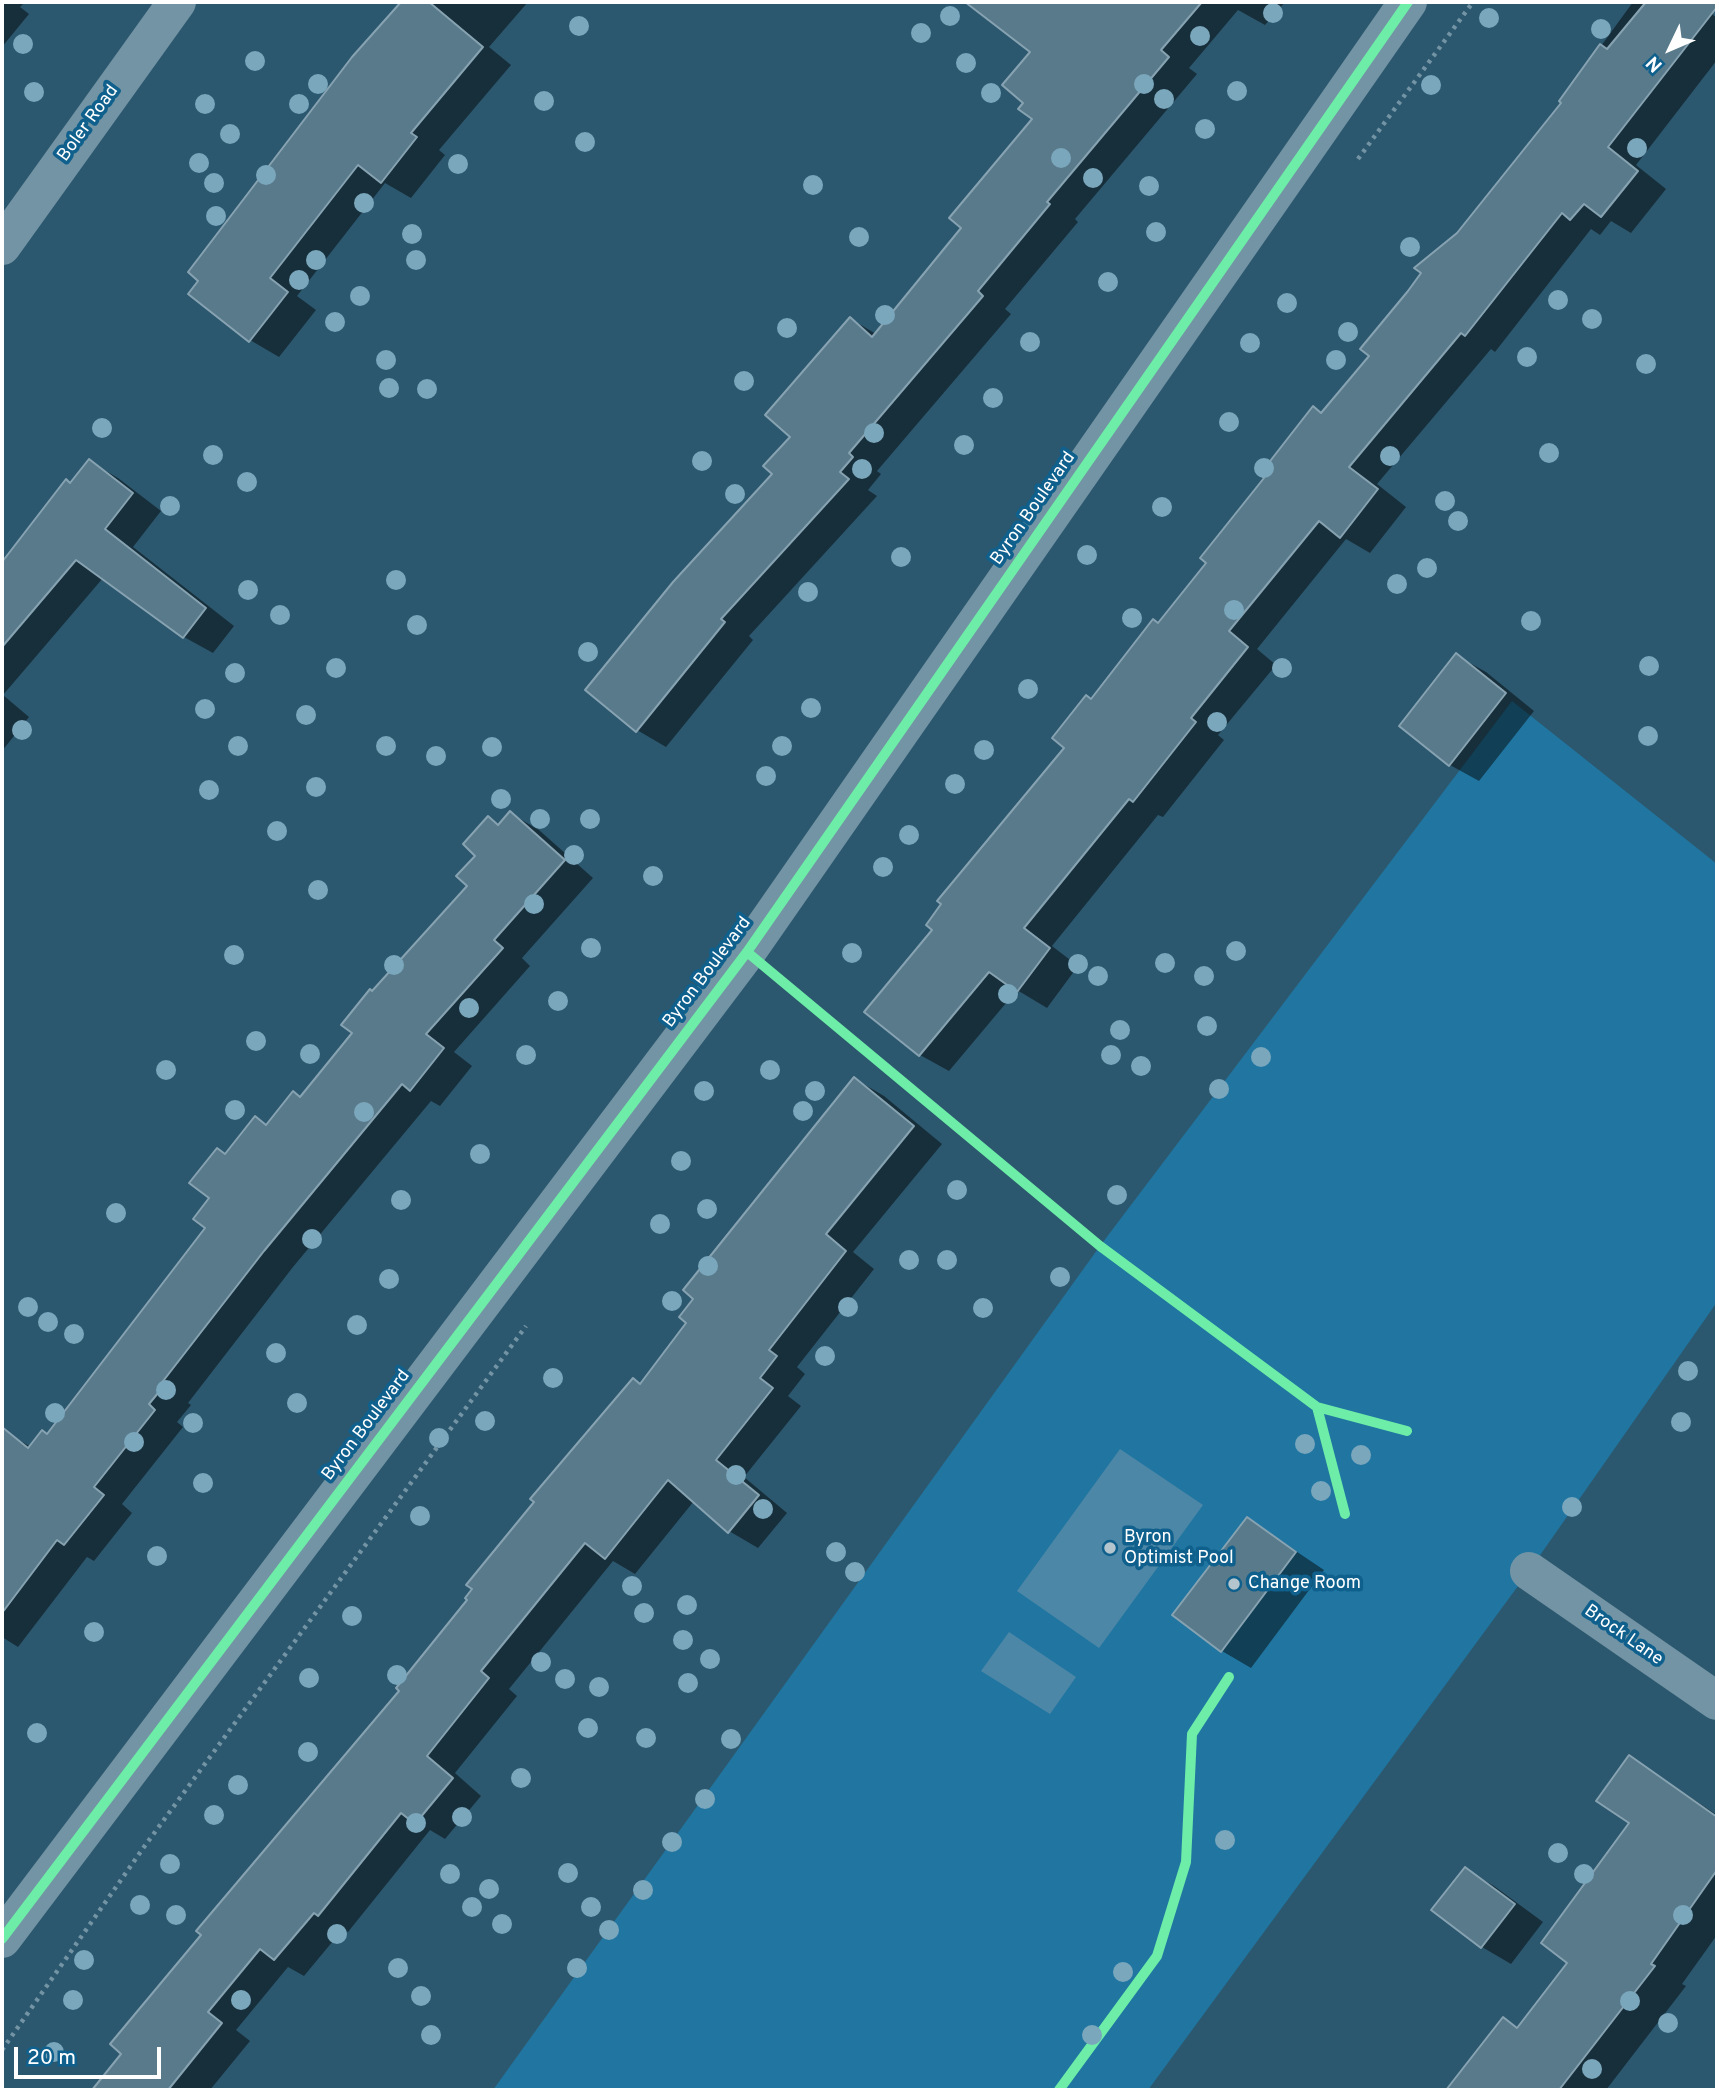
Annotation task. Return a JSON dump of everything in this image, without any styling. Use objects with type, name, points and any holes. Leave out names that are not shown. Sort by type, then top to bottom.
[{"type":"street","name":"Boler Road","points":[[2,246],[177,2]]},
{"type":"street","name":"Byron Boulevard","points":[[2,1940],[747,952],[1408,2]]},
{"type":"street","name":"Brock Lane","points":[[1529,1572],[1717,1701]]},
{"type":"shaded area","points":[[1512,701],[1717,864],[1717,1302],[1529,1571],[1148,2090],[493,2090],[1100,1246]]},
{"type":"shaded area","name":"Byron Optimist Pool","points":[[1120,1449],[1203,1505],[1099,1648],[1017,1591]]},
{"type":"shaded area","points":[[1009,1632],[1076,1677],[1050,1714],[981,1671]]},
{"type":"building","points":[[401,2],[429,2],[483,47],[411,133],[417,137],[381,183],[358,165],[270,278],[288,292],[249,342],[188,294],[198,281],[188,272],[352,57]]},
{"type":"building","points":[[965,2],[1202,2],[1161,50],[1169,57],[1047,202],[1050,204],[978,291],[983,296],[849,453],[853,457],[840,472],[849,479],[721,619],[725,622],[636,732],[585,690],[673,582],[772,474],[763,466],[790,437],[765,415],[850,317],[872,337],[961,228],[949,218],[1032,119],[1018,109],[1023,103],[1002,85],[1030,52]]},
{"type":"building","points":[[1646,2],[1717,2],[1717,7],[1608,147],[1638,171],[1601,217],[1584,204],[1570,220],[1562,213],[1465,336],[1461,333],[1349,467],[1378,489],[1340,538],[1319,521],[1229,631],[1248,647],[1191,718],[1196,722],[1133,802],[1129,799],[1024,928],[1050,948],[1017,992],[989,972],[919,1056],[864,1012],[932,930],[926,925],[941,904],[937,901],[1064,748],[1052,738],[1086,695],[1091,699],[1153,619],[1158,623],[1206,563],[1200,558],[1264,478],[1260,474],[1313,406],[1321,413],[1369,356],[1360,349],[1421,273],[1414,268],[1457,233],[1561,103],[1559,101],[1600,44],[1607,49]]},
{"type":"building","points":[[89,459],[133,493],[105,529],[206,608],[183,638],[76,560],[2,647],[2,562],[66,479],[70,483]]},
{"type":"building","points":[[1456,653],[1506,693],[1449,766],[1399,726]]},
{"type":"building","points":[[510,811],[565,860],[494,940],[503,948],[426,1034],[444,1048],[410,1091],[402,1084],[264,1251],[160,1385],[163,1387],[149,1404],[155,1410],[94,1487],[104,1495],[64,1545],[57,1540],[2,1613],[2,1427],[28,1448],[42,1430],[47,1434],[205,1228],[193,1219],[209,1198],[189,1183],[217,1148],[225,1154],[255,1116],[266,1125],[293,1091],[300,1097],[352,1033],[341,1025],[370,989],[372,991],[467,886],[456,876],[475,856],[463,844],[488,816],[498,825]]},
{"type":"building","points":[[854,1077],[914,1126],[826,1234],[846,1251],[769,1350],[777,1356],[760,1378],[773,1388],[716,1460],[759,1495],[728,1533],[668,1480],[605,1559],[585,1543],[481,1671],[489,1678],[427,1756],[453,1778],[415,1824],[401,1813],[318,1916],[314,1913],[274,1960],[260,1949],[208,2012],[222,2023],[168,2090],[92,2090],[121,2054],[110,2044],[201,1935],[196,1931],[399,1691],[396,1688],[467,1600],[465,1598],[472,1589],[466,1585],[534,1502],[530,1499],[633,1378],[640,1384],[686,1323],[679,1317],[693,1299],[683,1290]]},
{"type":"building","name":"Change Room","points":[[1247,1517],[1296,1552],[1221,1652],[1172,1615]]},
{"type":"building","points":[[1629,1755],[1717,1817],[1717,1870],[1651,1964],[1655,1966],[1559,2090],[1446,2090],[1503,2017],[1517,2028],[1567,1963],[1541,1943],[1629,1823],[1596,1801]]},
{"type":"building","points":[[1465,1867],[1515,1904],[1481,1948],[1431,1910]]},
{"type":"cycle path","points":[[2,1939],[747,952],[1408,2]]},
{"type":"cycle path","points":[[747,952],[1100,1246],[1317,1407],[1345,1514]]},
{"type":"cycle path","points":[[1317,1407],[1407,1431]]},
{"type":"cycle path","points":[[1059,2090],[1157,1956],[1186,1862],[1192,1734],[1229,1677]]},
{"type":"place","name":"Byron Optimist Pool","points":[[1110,1548]]},
{"type":"place","name":"Change Room","points":[[1234,1584]]}]
